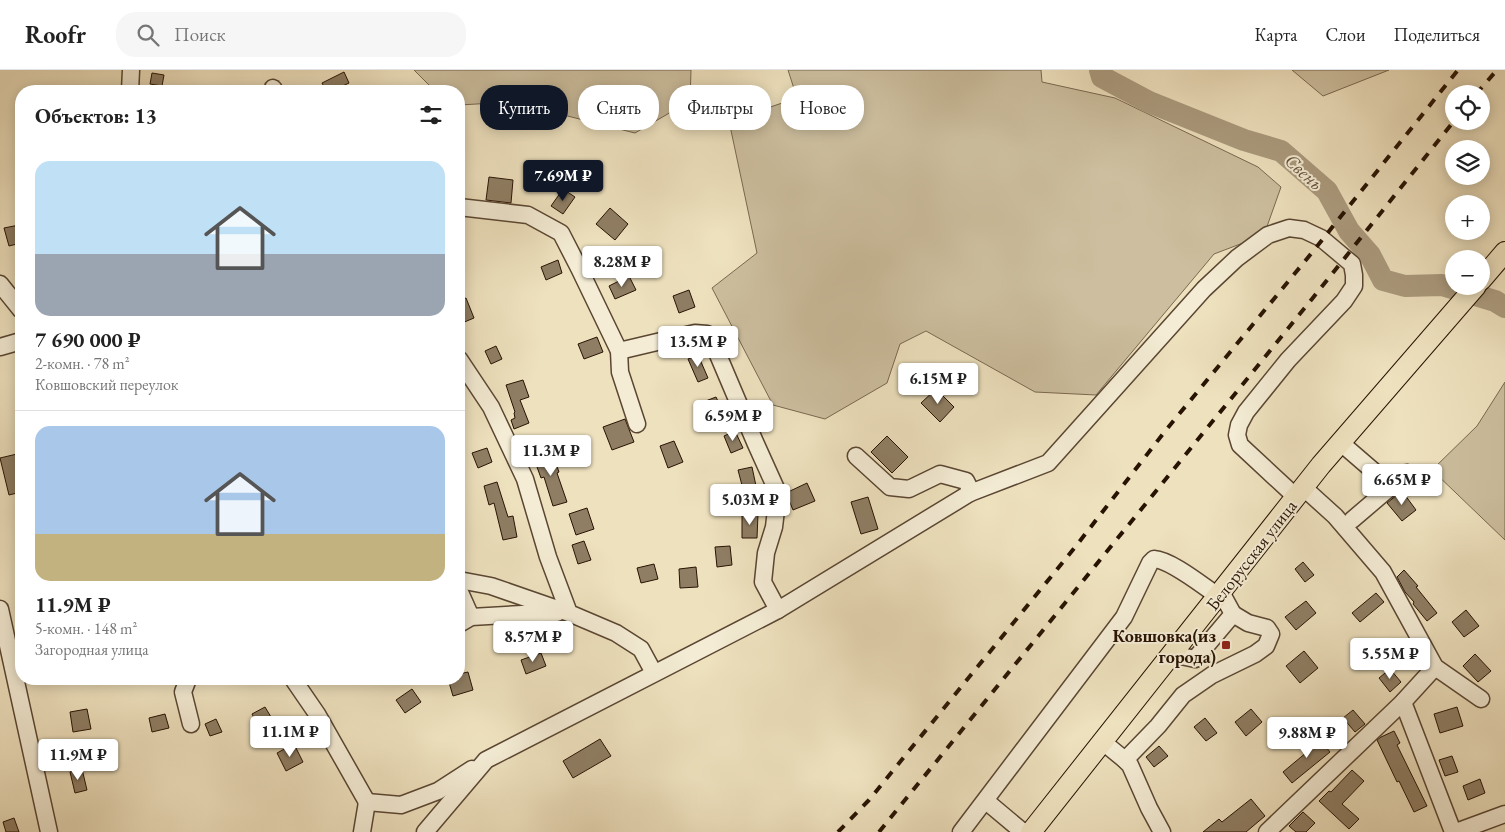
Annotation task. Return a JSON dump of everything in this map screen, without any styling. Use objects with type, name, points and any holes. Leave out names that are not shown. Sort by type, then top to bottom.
[{"type":"main road","points":[[1490,270],[1505,252]]},
{"type":"main road","name":"Белорусская улица","points":[[1031,832],[1300,493],[1468,295]]},
{"type":"street","points":[[130,85],[131,70]]},
{"type":"street","points":[[465,207],[528,215],[561,232],[618,351],[620,372],[638,424]]},
{"type":"street","points":[[366,802],[402,805],[438,791],[486,760],[778,610],[970,493],[1048,463],[1204,290],[1252,246],[1268,235],[1289,228],[1304,230],[1321,238],[1352,264],[1354,286],[1344,302],[1288,360],[1246,412],[1239,425],[1237,435],[1240,445],[1300,493],[1336,516],[1383,572],[1434,667],[1482,699]]},
{"type":"street","points":[[0,284],[15,303]]},
{"type":"street","points":[[618,351],[695,333],[707,334],[713,343],[778,493],[774,527],[766,553],[764,582],[778,610]]},
{"type":"street","points":[[0,348],[15,343]]},
{"type":"street","points":[[465,368],[491,407],[525,479],[548,557],[569,613]]},
{"type":"street","points":[[1341,443],[1392,487]]},
{"type":"street","points":[[856,456],[890,487],[909,489],[940,474],[966,481],[970,493]]},
{"type":"street","points":[[1352,520],[1407,473]]},
{"type":"street","points":[[961,832],[1124,617],[1150,563],[1154,559],[1161,559],[1220,594],[1233,614],[1248,623],[1267,628],[1271,634],[1266,646],[1255,654],[1212,675],[1183,695],[1158,726],[1125,760]]},
{"type":"street","points":[[465,581],[492,586],[569,613],[616,633],[641,649],[654,673]]},
{"type":"street","points":[[0,609],[15,677]]},
{"type":"street","points":[[465,620],[522,614],[569,613]]},
{"type":"street","points":[[1172,654],[1195,660],[1233,614]]},
{"type":"street","points":[[1267,832],[1403,702],[1434,667]]},
{"type":"street","points":[[17,685],[49,832]]},
{"type":"street","points":[[186,685],[183,692],[191,724]]},
{"type":"street","points":[[297,685],[317,714],[366,802],[362,832]]},
{"type":"street","points":[[1403,702],[1455,832],[1505,814]]},
{"type":"street","points":[[1103,742],[1130,765],[1162,832]]},
{"type":"street","points":[[425,832],[486,760]]},
{"type":"street","points":[[986,801],[1023,832]]},
{"type":"shaded area","points":[[414,70],[691,70],[691,85],[669,85],[669,113],[659,119],[659,85],[578,85],[578,119],[568,116],[568,85],[480,85],[480,104],[465,105],[465,85],[429,85]]},
{"type":"shaded area","points":[[788,70],[1041,70],[1042,82],[1115,98],[1258,167],[1281,187],[1264,235],[1214,254],[1096,395],[1035,392],[926,331],[900,344],[887,383],[825,419],[773,405],[712,288],[757,253],[731,130],[771,130],[771,107],[781,103],[781,130],[864,130],[864,85],[793,85]]},
{"type":"shaded area","points":[[1292,70],[1389,70],[1323,96]]},
{"type":"shaded area","points":[[623,130],[640,130],[635,133]]},
{"type":"shaded area","points":[[1505,382],[1505,540],[1432,470],[1477,426]]},
{"type":"building","points":[[344,72],[349,83],[345,85],[323,85],[322,83]]},
{"type":"building","points":[[152,73],[164,75],[162,85],[150,84]]},
{"type":"building","points":[[489,177],[513,180],[511,203],[486,200]]},
{"type":"building","points":[[563,189],[575,197],[563,214],[551,206]]},
{"type":"building","points":[[610,208],[628,224],[615,240],[596,224]]},
{"type":"building","points":[[15,226],[15,244],[9,246],[4,228]]},
{"type":"building","points":[[558,260],[562,273],[546,280],[541,267]]},
{"type":"building","points":[[629,276],[636,290],[615,299],[609,286]]},
{"type":"building","points":[[689,290],[695,307],[679,313],[673,296]]},
{"type":"building","points":[[465,298],[474,318],[465,322]]},
{"type":"building","points":[[597,337],[603,352],[584,359],[578,344]]},
{"type":"building","points":[[496,346],[502,359],[491,364],[485,351]]},
{"type":"building","points":[[698,355],[708,378],[698,382],[688,359]]},
{"type":"building","points":[[523,380],[529,397],[520,400],[529,423],[514,429],[511,420],[515,418],[515,412],[506,385]]},
{"type":"building","points":[[936,389],[954,407],[940,422],[921,403]]},
{"type":"building","points":[[716,397],[724,414],[711,420],[703,402]]},
{"type":"building","points":[[625,419],[634,442],[612,450],[603,427]]},
{"type":"building","points":[[735,431],[743,448],[731,453],[724,436]]},
{"type":"building","points":[[887,436],[908,457],[892,473],[871,452]]},
{"type":"building","points":[[674,441],[683,462],[668,468],[660,446]]},
{"type":"building","points":[[487,448],[492,462],[478,468],[472,453]]},
{"type":"building","points":[[551,450],[567,502],[553,506],[544,477],[541,478],[533,456]]},
{"type":"building","points":[[15,454],[15,494],[9,495],[0,458]]},
{"type":"building","points":[[752,467],[756,486],[743,489],[738,470]]},
{"type":"building","points":[[497,482],[508,517],[513,516],[517,537],[503,540],[494,503],[489,505],[484,486]]},
{"type":"building","points":[[807,483],[815,501],[793,510],[788,498],[788,492]]},
{"type":"building","points":[[1402,491],[1416,510],[1402,521],[1387,503]]},
{"type":"building","points":[[868,497],[878,529],[861,534],[851,502]]},
{"type":"building","points":[[587,508],[594,529],[576,535],[569,514]]},
{"type":"building","points":[[742,513],[758,514],[757,538],[742,538]]},
{"type":"building","points":[[584,541],[591,560],[578,564],[572,545]]},
{"type":"building","points":[[730,546],[732,565],[717,567],[715,547]]},
{"type":"building","points":[[1303,562],[1314,575],[1305,582],[1295,569]]},
{"type":"building","points":[[654,564],[658,579],[641,583],[637,568]]},
{"type":"building","points":[[696,567],[698,587],[680,588],[679,569]]},
{"type":"building","points":[[1404,570],[1437,613],[1427,621],[1413,604],[1414,602],[1405,592],[1397,577]]},
{"type":"building","points":[[1376,593],[1384,602],[1360,622],[1352,613]]},
{"type":"building","points":[[1306,601],[1316,613],[1296,630],[1285,617]]},
{"type":"building","points":[[1466,610],[1479,626],[1464,637],[1452,622]]},
{"type":"building","points":[[1304,651],[1318,668],[1300,683],[1286,666]]},
{"type":"building","points":[[541,653],[546,666],[526,674],[521,660]]},
{"type":"building","points":[[1475,654],[1491,671],[1478,682],[1463,666]]},
{"type":"building","points":[[1390,669],[1401,682],[1390,692],[1379,678]]},
{"type":"building","points":[[468,672],[473,690],[453,696],[450,685],[465,685],[465,673]]},
{"type":"building","points":[[412,689],[421,702],[405,713],[396,700]]},
{"type":"building","points":[[265,707],[274,722],[260,730],[252,714]]},
{"type":"building","points":[[1457,707],[1463,726],[1440,733],[1434,714]]},
{"type":"building","points":[[87,709],[91,729],[73,732],[70,712]]},
{"type":"building","points":[[1251,709],[1262,722],[1246,736],[1235,722]]},
{"type":"building","points":[[1353,710],[1365,724],[1355,732],[1343,718]]},
{"type":"building","points":[[165,714],[169,728],[152,732],[149,718]]},
{"type":"building","points":[[1205,718],[1217,733],[1206,741],[1194,727]]},
{"type":"building","points":[[216,719],[222,732],[210,736],[205,724]]},
{"type":"building","points":[[1394,731],[1400,743],[1397,745],[1427,806],[1414,812],[1377,740]]},
{"type":"building","points":[[1316,735],[1330,752],[1292,783],[1283,772],[1307,752],[1302,746]]},
{"type":"building","points":[[600,739],[611,756],[573,778],[563,761]]},
{"type":"building","points":[[294,744],[303,762],[286,771],[277,753]]},
{"type":"building","points":[[1159,746],[1168,756],[1154,767],[1146,757]]},
{"type":"building","points":[[1452,756],[1458,772],[1445,776],[1439,760]]},
{"type":"building","points":[[82,769],[87,790],[75,793],[70,772]]},
{"type":"building","points":[[1352,770],[1364,781],[1342,804],[1359,819],[1349,829],[1319,801],[1329,791],[1331,792]]},
{"type":"building","points":[[1480,779],[1485,793],[1468,800],[1463,786]]},
{"type":"building","points":[[1251,799],[1265,816],[1246,832],[1203,832],[1219,819],[1222,822]]},
{"type":"building","points":[[1303,812],[1315,823],[1306,832],[1296,832],[1289,826]]},
{"type":"building","points":[[14,818],[19,832],[6,832],[3,822]]},
{"type":"waterway","name":"Свень","points":[[1100,70],[1102,77],[1149,102],[1244,140],[1281,151],[1327,191],[1349,231],[1370,255],[1383,280],[1405,286],[1442,285],[1495,301],[1505,307]]},
{"type":"railway","points":[[838,832],[869,800],[1076,546],[1166,430],[1310,255],[1458,70]]},
{"type":"railway","points":[[1484,85],[1497,70]]},
{"type":"railway","points":[[879,832],[1447,130]]},
{"type":"place","name":"Ковшовка(из города)","points":[[1226,645]]}]
